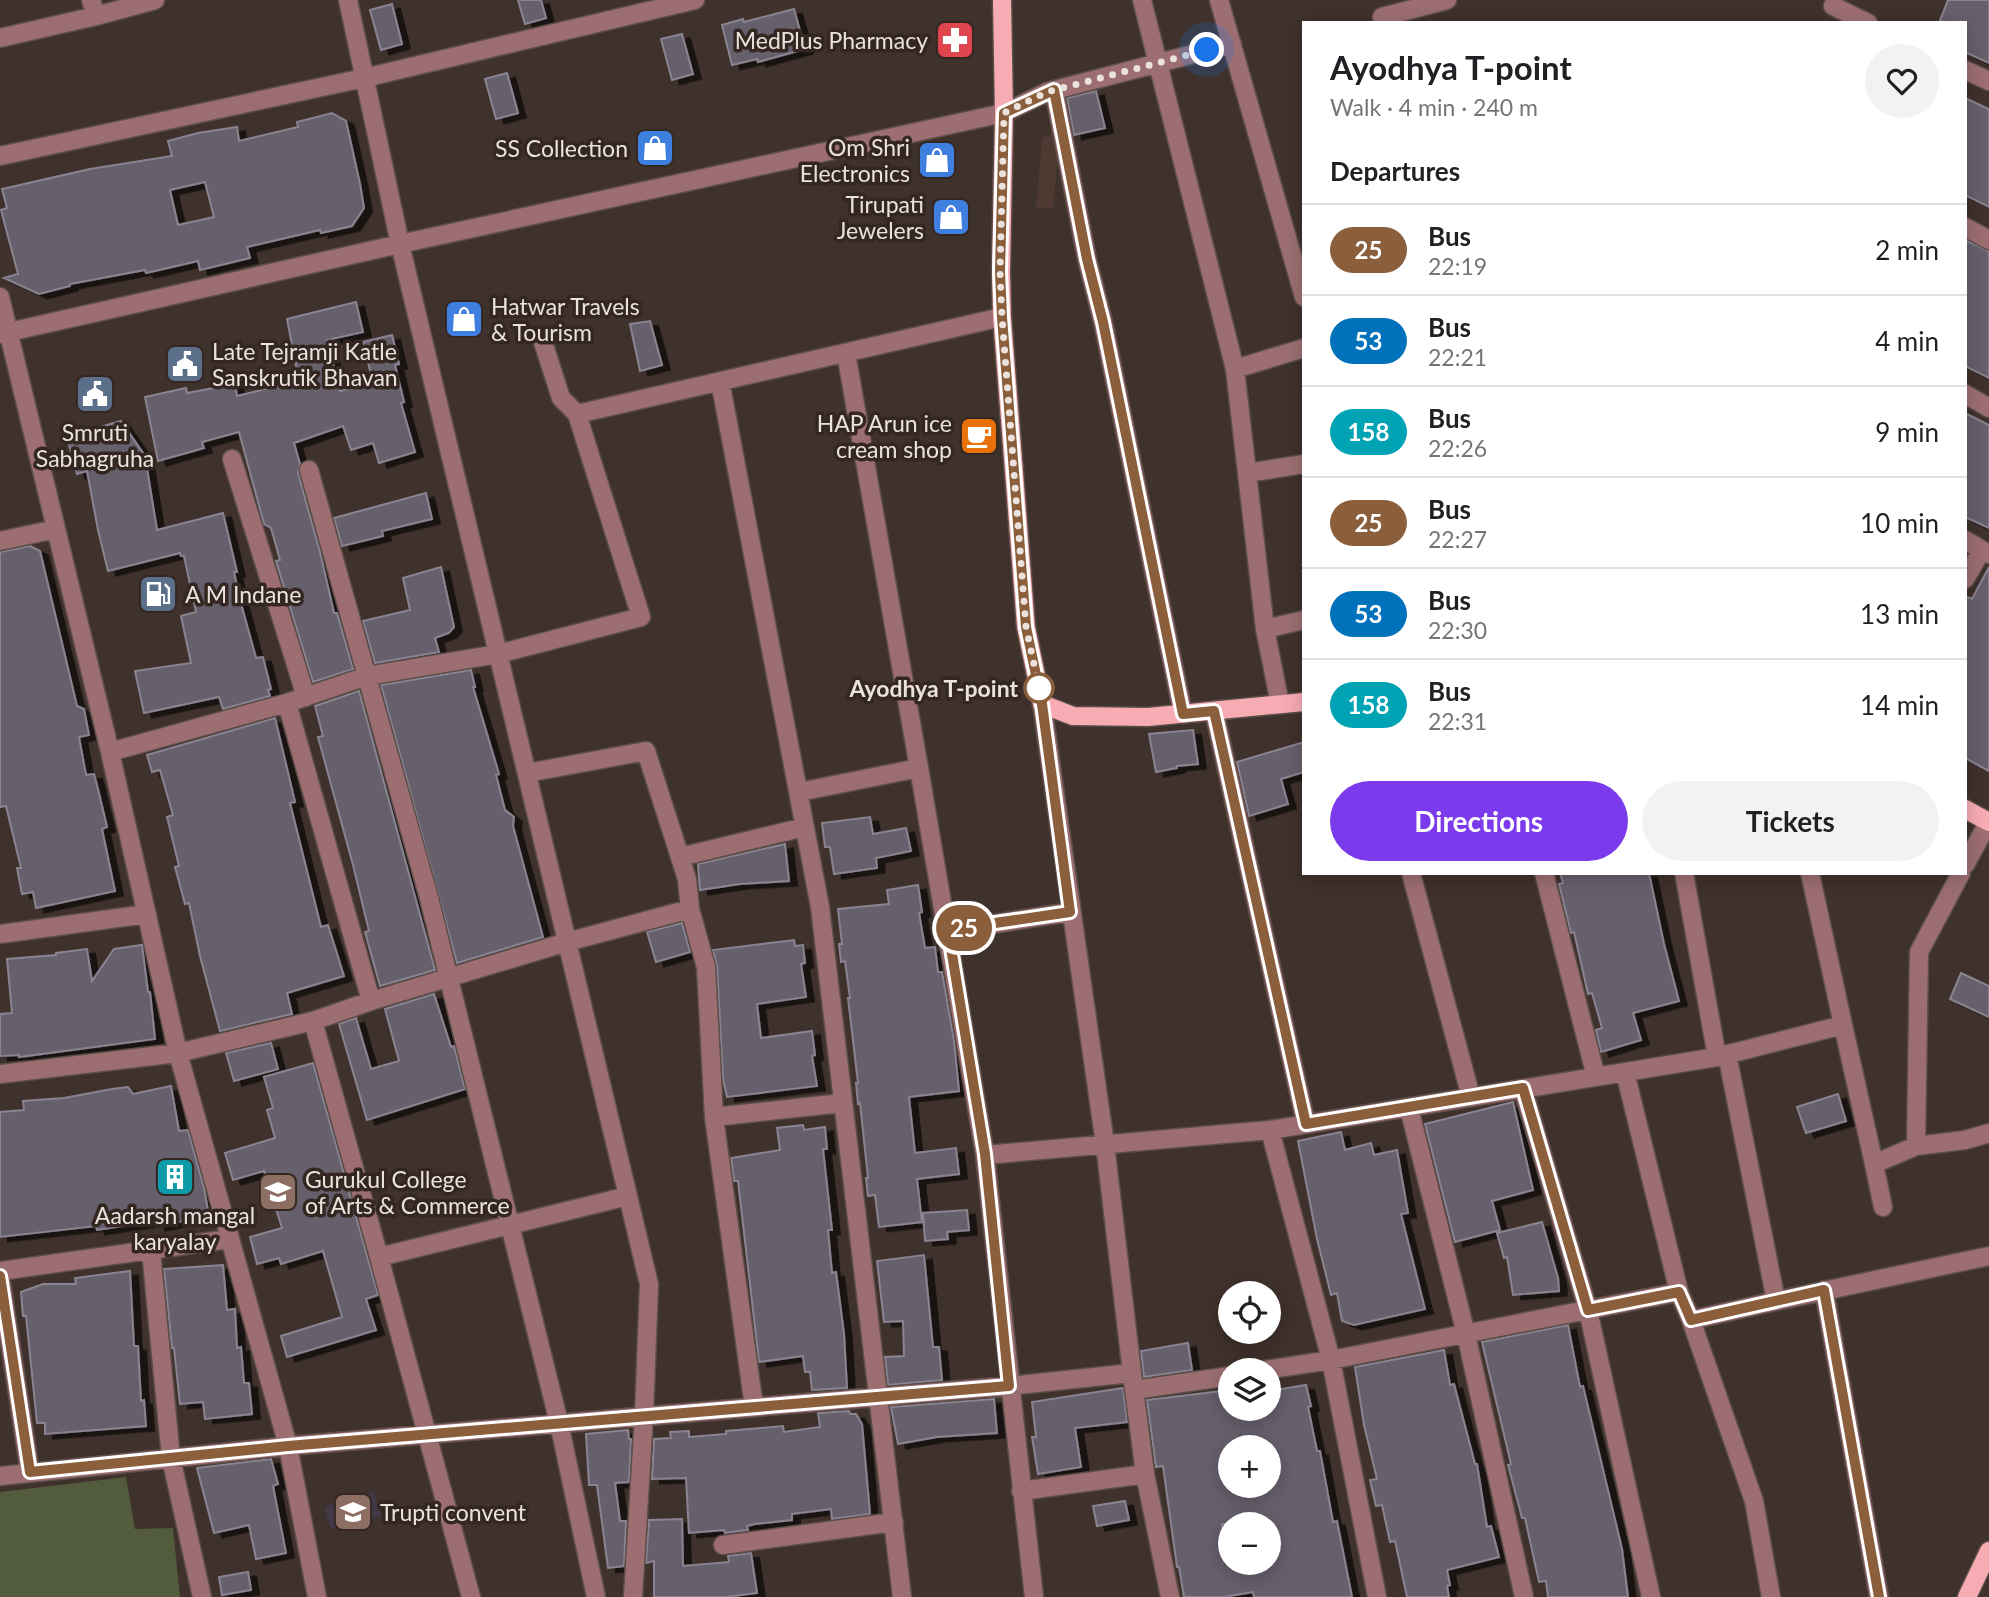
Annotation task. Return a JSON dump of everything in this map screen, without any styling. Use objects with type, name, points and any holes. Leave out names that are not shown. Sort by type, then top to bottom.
[{"type":"main road","points":[[1002,0],[1002,317],[1026,627],[1042,704],[1073,716],[1149,717],[1302,702]]},
{"type":"main road","points":[[1967,810],[1989,821]]},
{"type":"main road","points":[[1967,1597],[1989,1551]]},
{"type":"street","points":[[0,38],[94,8],[155,0]]},
{"type":"street","points":[[348,0],[400,244],[649,1284],[633,1597]]},
{"type":"street","points":[[0,156],[364,78],[695,0]]},
{"type":"street","points":[[1142,0],[1235,369],[1265,629],[1280,705]]},
{"type":"street","points":[[1219,0],[1302,290]]},
{"type":"street","points":[[1381,13],[1447,0]]},
{"type":"street","points":[[1831,10],[1862,21]]},
{"type":"street","points":[[4,333],[1004,113],[1054,90],[1157,61],[1232,44]]},
{"type":"street","points":[[1967,70],[1989,81]]},
{"type":"street","points":[[1054,90],[1183,714]]},
{"type":"street","points":[[1967,228],[1989,240]]},
{"type":"street","points":[[0,297],[4,333],[56,529],[110,752],[178,1053],[288,1446],[317,1597]]},
{"type":"street","points":[[577,414],[1002,317]]},
{"type":"street","points":[[110,752],[287,702],[367,676],[498,654],[641,617],[577,414],[561,398],[543,342]]},
{"type":"street","points":[[1235,369],[1302,349]]},
{"type":"street","points":[[846,353],[985,1154],[1034,1597]]},
{"type":"street","points":[[720,381],[820,907],[902,1597]]},
{"type":"street","points":[[1967,395],[1989,408]]},
{"type":"street","points":[[232,459],[306,696]]},
{"type":"street","points":[[1247,473],[1302,464]]},
{"type":"street","points":[[309,470],[449,979],[559,1423],[596,1597]]},
{"type":"street","points":[[0,541],[56,529]]},
{"type":"street","points":[[1967,541],[1986,552],[1967,576]]},
{"type":"street","points":[[1265,629],[1302,620]]},
{"type":"street","points":[[287,702],[371,1001]]},
{"type":"street","points":[[1042,704],[1105,1144],[1145,1474],[1170,1597]]},
{"type":"street","points":[[1214,711],[1306,1124]]},
{"type":"street","points":[[527,773],[646,751],[687,879],[690,909],[705,967],[714,1117],[754,1407]]},
{"type":"street","points":[[799,792],[919,768]]},
{"type":"street","points":[[1967,861],[1989,821]]},
{"type":"street","points":[[680,858],[805,827]]},
{"type":"street","points":[[1412,875],[1471,1097]]},
{"type":"street","points":[[1545,875],[1596,1077]]},
{"type":"street","points":[[1684,875],[1776,1301]]},
{"type":"street","points":[[1810,875],[1883,1208]]},
{"type":"street","points":[[1916,1146],[1919,952],[1960,875]]},
{"type":"street","points":[[0,1074],[178,1053],[313,1021],[567,942],[690,909]]},
{"type":"street","points":[[948,930],[1070,912]]},
{"type":"street","points":[[0,934],[147,914]]},
{"type":"street","points":[[313,1021],[471,1597]]},
{"type":"street","points":[[985,1154],[1270,1130],[1722,1056],[1843,1025]]},
{"type":"street","points":[[1625,1072],[1679,1292],[1754,1501],[1771,1597]]},
{"type":"street","points":[[1523,1088],[1588,1310],[1651,1597]]},
{"type":"street","points":[[714,1117],[842,1103]]},
{"type":"street","points":[[1409,1108],[1466,1334],[1524,1597]]},
{"type":"street","points":[[1270,1130],[1331,1360],[1377,1597]]},
{"type":"street","points":[[1874,1164],[1916,1146],[1965,1140],[1989,1133]]},
{"type":"street","points":[[379,1256],[628,1196]]},
{"type":"street","points":[[30,1472],[0,1273],[229,1238]]},
{"type":"street","points":[[151,1251],[171,1458],[202,1597]]},
{"type":"street","points":[[1691,1320],[1989,1256]]},
{"type":"street","points":[[1824,1290],[1879,1597]]},
{"type":"street","points":[[1281,1368],[1679,1292]]},
{"type":"street","points":[[0,1476],[288,1446],[1009,1386],[1218,1377]]},
{"type":"street","points":[[1021,1491],[1145,1474]]},
{"type":"street","points":[[723,1545],[894,1522]]},
{"type":"shaded area","points":[[1060,132],[1053,209],[1036,208],[1042,138]]},
{"type":"shaded area","name":"Trupti convent","points":[[374,1491],[381,1517],[331,1529],[324,1507]]},
{"type":"green space","points":[[126,1477],[135,1529],[173,1528],[180,1597],[0,1597],[0,1492]]},
{"type":"building","points":[[518,0],[541,0],[546,18],[525,24]]},
{"type":"building","points":[[1948,0],[1989,0],[1989,63],[1967,53],[1967,21],[1940,21]]},
{"type":"building","points":[[392,4],[402,44],[381,50],[370,10]]},
{"type":"building","points":[[794,9],[805,49],[758,62],[757,59],[732,65],[722,25]]},
{"type":"building","points":[[682,34],[693,74],[672,80],[661,39]]},
{"type":"building","points":[[507,73],[518,113],[496,119],[485,79]]},
{"type":"building","points":[[1096,91],[1105,128],[1074,135],[1067,98]]},
{"type":"building","points":[[1967,99],[1989,109],[1989,207],[1967,196]]},
{"type":"building","points":[[332,113],[346,121],[364,208],[352,226],[321,233],[320,230],[247,247],[250,258],[200,270],[198,261],[146,273],[145,270],[70,284],[39,294],[4,278],[18,274],[1,210],[7,208],[2,189],[90,169],[172,156],[168,141],[198,133],[237,127],[239,141],[298,127],[297,122]],"holes":[[[205,182],[214,217],[178,225],[170,190]]]},
{"type":"building","points":[[1967,241],[1989,251],[1989,378],[1967,367]]},
{"type":"building","points":[[356,302],[363,332],[327,340],[340,391],[373,383],[363,342],[392,335],[399,364],[395,365],[404,402],[401,403],[415,452],[379,463],[373,443],[351,450],[343,426],[294,443],[300,464],[298,473],[334,613],[337,613],[353,669],[313,682],[276,561],[280,560],[271,528],[264,524],[239,432],[202,442],[204,448],[158,461],[145,397],[186,388],[187,393],[235,384],[237,396],[299,381],[287,319]]},
{"type":"building","points":[[650,321],[662,365],[640,371],[630,324]]},
{"type":"building","points":[[1967,414],[1989,425],[1989,528],[1967,518]]},
{"type":"building","points":[[121,421],[145,456],[157,530],[223,513],[237,572],[234,572],[240,600],[256,658],[263,657],[271,689],[268,690],[270,696],[223,709],[219,697],[144,713],[135,671],[191,663],[181,616],[196,612],[184,556],[180,553],[108,571],[87,471],[77,474],[68,441],[84,437],[83,432]]},
{"type":"building","points":[[426,493],[432,519],[382,531],[383,536],[342,546],[334,518]]},
{"type":"building","points":[[30,546],[40,551],[77,706],[84,709],[89,735],[79,737],[86,775],[94,774],[107,827],[102,829],[115,891],[36,908],[33,892],[22,894],[17,868],[21,868],[6,806],[0,807],[0,552]]},
{"type":"building","points":[[441,567],[454,627],[449,633],[435,638],[439,652],[375,663],[363,621],[410,610],[403,578]]},
{"type":"building","points":[[1989,567],[1989,771],[1967,759],[1967,597],[1972,599]]},
{"type":"building","points":[[471,670],[473,687],[499,774],[496,775],[505,810],[514,817],[513,826],[543,937],[457,963],[381,685]]},
{"type":"building","points":[[359,691],[435,970],[380,986],[365,932],[369,931],[353,865],[318,737],[323,736],[315,706]]},
{"type":"building","points":[[275,718],[295,802],[290,803],[321,927],[328,925],[344,976],[287,993],[292,1014],[220,1031],[189,903],[185,904],[175,867],[179,866],[167,817],[173,815],[160,770],[152,772],[147,755]]},
{"type":"building","points":[[1193,730],[1198,764],[1156,772],[1149,734]]},
{"type":"building","points":[[1302,743],[1302,773],[1281,779],[1288,804],[1249,816],[1237,762]]},
{"type":"building","points":[[870,817],[873,834],[906,828],[911,851],[876,858],[877,868],[834,874],[830,847],[825,847],[822,823]]},
{"type":"building","points":[[785,844],[789,881],[700,890],[698,864]]},
{"type":"building","points":[[1561,875],[1649,875],[1679,1001],[1633,1013],[1641,1040],[1601,1052],[1596,1030],[1602,1028],[1592,993],[1588,994],[1574,932],[1571,933],[1559,884],[1563,883]]},
{"type":"building","points":[[918,885],[925,948],[935,947],[938,972],[942,972],[954,1041],[959,1091],[909,1097],[915,1153],[956,1148],[959,1174],[917,1179],[922,1222],[879,1227],[875,1195],[868,1196],[850,998],[845,961],[841,962],[838,909],[889,904],[887,890]]},
{"type":"building","points":[[682,923],[690,952],[656,962],[647,932]]},
{"type":"building","points":[[794,940],[795,946],[803,945],[805,963],[801,964],[806,997],[757,1004],[761,1038],[812,1031],[815,1055],[812,1056],[817,1086],[727,1097],[723,1079],[717,966],[713,950]]},
{"type":"building","points":[[142,945],[155,1039],[19,1057],[0,1056],[0,1014],[12,1013],[7,959],[56,955],[87,949],[92,981],[114,949]]},
{"type":"building","points":[[1961,973],[1989,986],[1989,1017],[1950,999]]},
{"type":"building","points":[[434,994],[451,1047],[454,1046],[465,1089],[367,1120],[339,1024],[356,1018],[371,1069],[399,1061],[385,1009]]},
{"type":"building","points":[[271,1043],[278,1069],[234,1081],[226,1053]]},
{"type":"building","points":[[313,1063],[378,1295],[366,1299],[376,1330],[287,1357],[281,1336],[342,1317],[323,1251],[281,1264],[279,1258],[257,1264],[250,1237],[282,1228],[264,1171],[233,1180],[225,1153],[275,1138],[267,1110],[273,1108],[264,1077]]},
{"type":"building","points":[[171,1086],[179,1131],[188,1130],[209,1216],[157,1226],[157,1221],[97,1230],[96,1226],[0,1237],[0,1112],[24,1110],[23,1101],[64,1098],[128,1087],[133,1094]]},
{"type":"building","points":[[1838,1094],[1846,1121],[1806,1133],[1797,1107]]},
{"type":"building","points":[[1513,1102],[1533,1190],[1492,1201],[1500,1230],[1455,1242],[1425,1124]]},
{"type":"building","points":[[803,1125],[804,1130],[825,1127],[827,1149],[823,1149],[832,1230],[828,1230],[832,1273],[836,1272],[844,1334],[847,1388],[812,1390],[810,1372],[805,1372],[803,1356],[759,1362],[738,1181],[734,1181],[731,1158],[780,1150],[777,1128]]},
{"type":"building","points":[[1341,1132],[1345,1150],[1371,1143],[1374,1155],[1397,1150],[1408,1213],[1401,1214],[1425,1309],[1354,1325],[1342,1321],[1337,1293],[1331,1295],[1317,1239],[1298,1141]]},
{"type":"building","points":[[967,1210],[969,1230],[947,1232],[948,1239],[925,1241],[923,1213]]},
{"type":"building","points":[[1542,1222],[1558,1278],[1559,1291],[1513,1295],[1507,1257],[1504,1258],[1497,1233]]},
{"type":"building","points":[[924,1255],[933,1347],[939,1347],[942,1380],[888,1385],[885,1357],[904,1356],[903,1321],[884,1322],[877,1261]]},
{"type":"building","points":[[223,1265],[227,1310],[235,1309],[237,1348],[241,1347],[244,1383],[249,1383],[252,1414],[205,1419],[203,1402],[180,1404],[164,1269]]},
{"type":"building","points":[[130,1271],[134,1346],[138,1346],[141,1401],[144,1400],[146,1426],[45,1434],[45,1423],[37,1423],[21,1292],[43,1284],[76,1284],[75,1278]]},
{"type":"building","points":[[1568,1325],[1580,1387],[1583,1386],[1622,1549],[1628,1597],[1548,1597],[1546,1581],[1539,1582],[1525,1518],[1522,1518],[1508,1465],[1511,1464],[1482,1342]]},
{"type":"building","points":[[1188,1343],[1192,1370],[1144,1377],[1141,1351]]},
{"type":"building","points":[[1444,1350],[1450,1385],[1454,1384],[1477,1464],[1487,1527],[1491,1526],[1499,1557],[1447,1570],[1449,1597],[1407,1597],[1395,1541],[1390,1542],[1382,1505],[1376,1506],[1370,1480],[1377,1479],[1364,1425],[1355,1367]]},
{"type":"building","points":[[1306,1385],[1317,1451],[1320,1451],[1333,1522],[1337,1521],[1352,1597],[1254,1597],[1253,1592],[1224,1597],[1184,1597],[1177,1567],[1163,1466],[1156,1467],[1147,1400],[1218,1391],[1218,1421],[1281,1421],[1281,1389]]},
{"type":"building","points":[[1123,1388],[1127,1422],[1075,1428],[1081,1467],[1038,1474],[1032,1437],[1036,1437],[1032,1402]]},
{"type":"building","points":[[994,1399],[997,1433],[937,1437],[898,1444],[891,1407]]},
{"type":"building","points":[[849,1411],[850,1414],[856,1414],[862,1424],[870,1514],[832,1519],[831,1509],[792,1514],[792,1520],[755,1524],[747,1526],[748,1530],[689,1533],[686,1478],[652,1479],[654,1439],[671,1438],[670,1432],[689,1431],[689,1437],[783,1426],[784,1432],[820,1427],[818,1413]]},
{"type":"building","points":[[628,1430],[631,1439],[629,1482],[615,1483],[620,1521],[626,1521],[624,1566],[608,1568],[597,1485],[589,1485],[586,1434]]},
{"type":"building","points":[[271,1459],[278,1484],[273,1486],[286,1553],[256,1559],[249,1525],[214,1533],[197,1468]]},
{"type":"building","points":[[1125,1501],[1129,1520],[1097,1526],[1093,1506]]},
{"type":"building","points":[[682,1519],[683,1566],[729,1562],[728,1556],[751,1553],[757,1593],[726,1597],[654,1597],[654,1561],[646,1563],[649,1520]]},
{"type":"building","points":[[248,1572],[251,1590],[222,1595],[219,1577]]},
{"type":"bus line","name":"25","points":[[0,1276],[30,1472],[288,1446],[1009,1386],[985,1154],[948,930],[1070,912],[1042,704],[1026,627],[1000,272],[1004,113],[1054,90],[1183,714],[1214,711],[1306,1124],[1523,1088],[1588,1310],[1679,1292],[1691,1320],[1824,1290],[1879,1597]]},
{"type":"place","name":"MedPlus Pharmacy","points":[[955,40]]},
{"type":"place","name":"SS Collection","points":[[655,148]]},
{"type":"place","name":"Om Shri Electronics","points":[[937,160]]},
{"type":"place","name":"Tirupati Jewelers","points":[[951,217]]},
{"type":"place","name":"Hatwar Travels & Tourism","points":[[464,319]]},
{"type":"place","name":"Late Tejramji Katle Sanskrutik Bhavan","points":[[185,364]]},
{"type":"place","name":"Smruti Sabhagruha","points":[[95,394]]},
{"type":"place","name":"HAP Arun ice cream shop","points":[[979,436]]},
{"type":"place","name":"A M Indane","points":[[158,594]]},
{"type":"place","name":"Ayodhya T-point","points":[[1039,688]]},
{"type":"place","name":"Aadarsh mangal karyalay","points":[[175,1177]]},
{"type":"place","name":"Gurukul College of Arts & Commerce","points":[[278,1192]]},
{"type":"place","name":"Trupti convent","points":[[353,1512]]},
{"type":"route","points":[[1039,688],[1026,627],[1002,317],[1000,272],[1004,113],[1047,92],[1207,50]]}]
